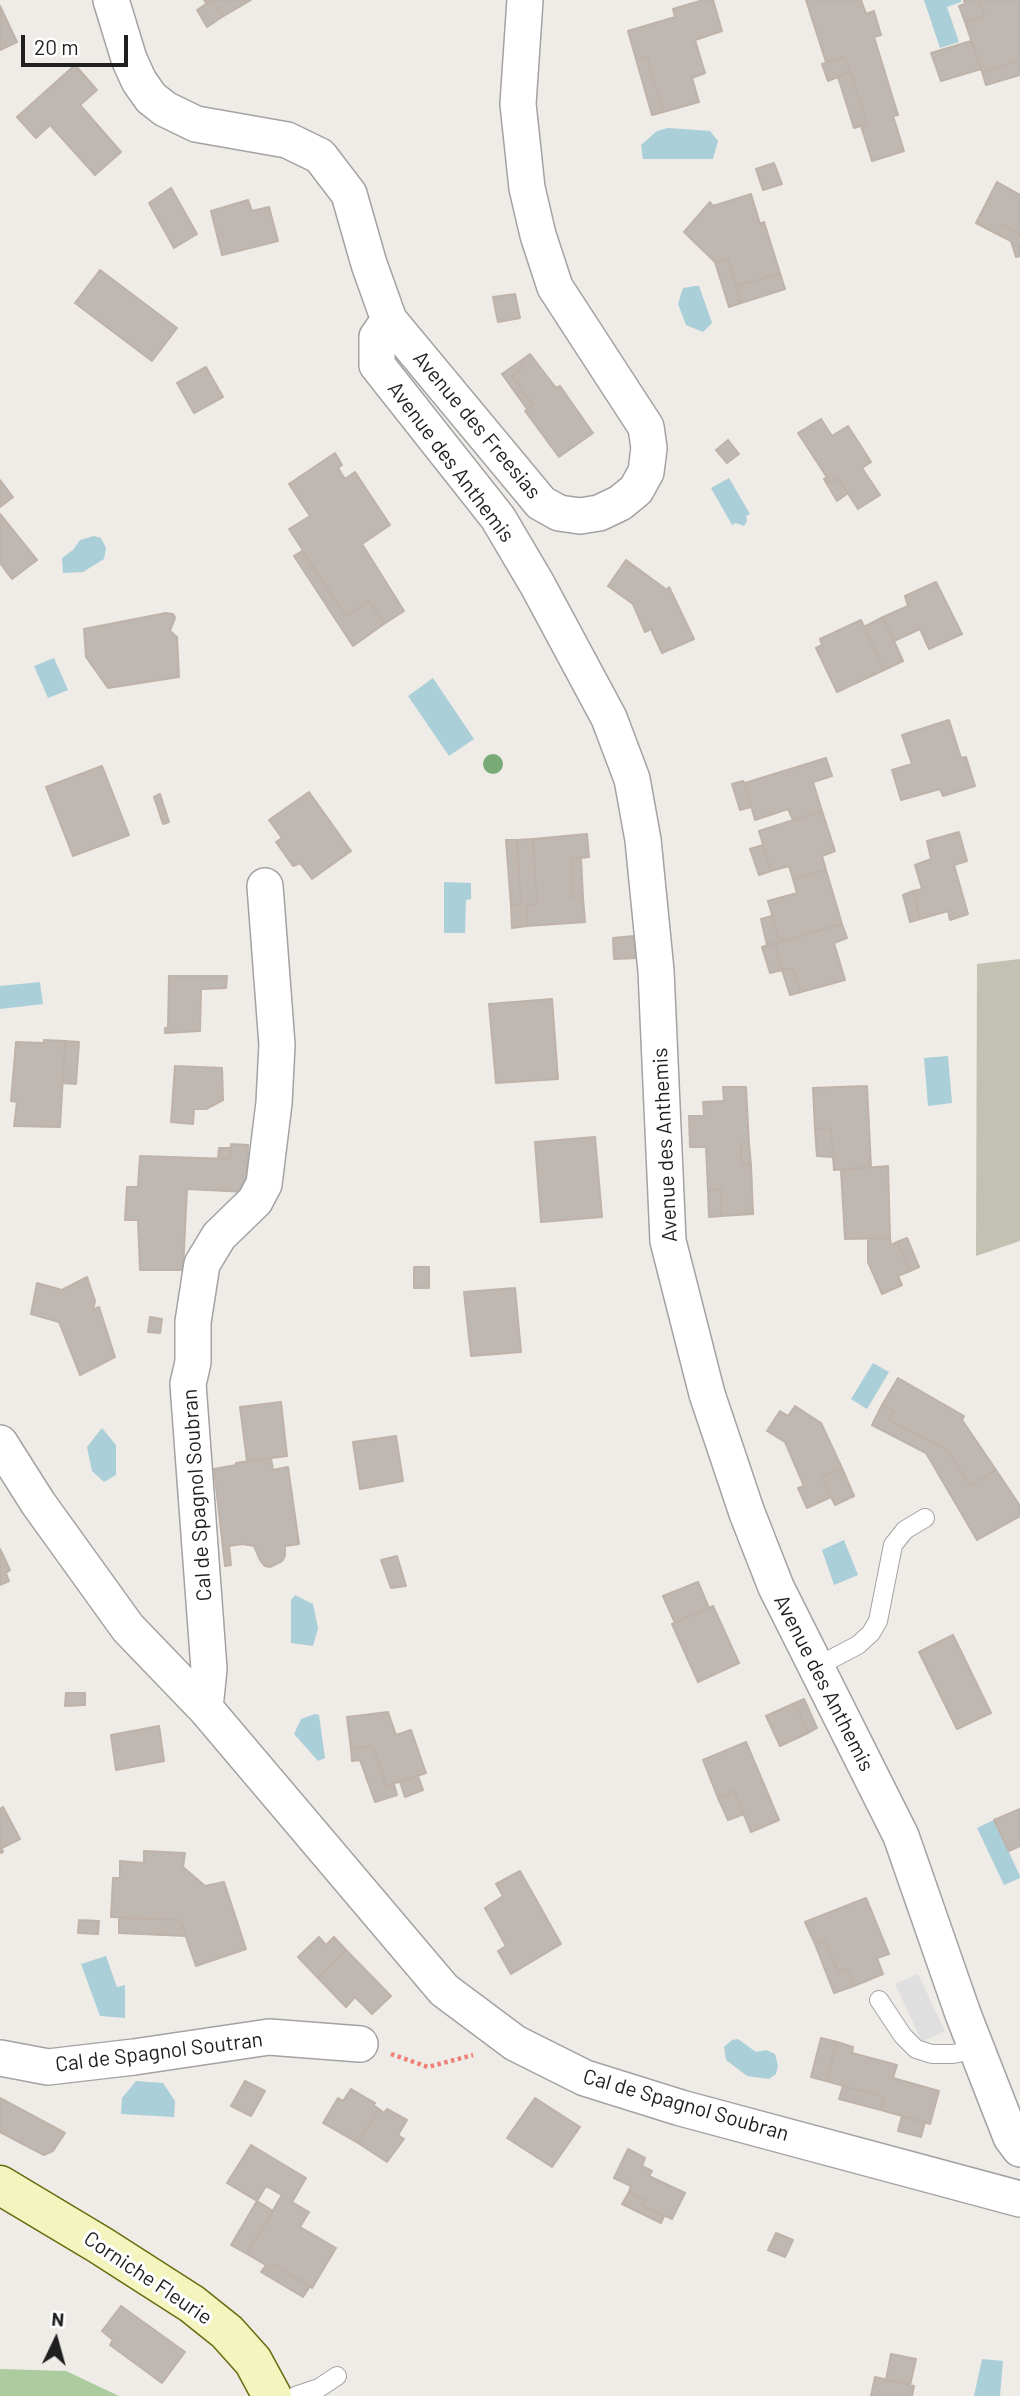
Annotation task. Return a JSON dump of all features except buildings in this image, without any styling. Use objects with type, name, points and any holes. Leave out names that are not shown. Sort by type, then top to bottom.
[{"type":"main road","name":"Corniche Fleurie","points":[[0,2185],[192,2304],[227,2332],[253,2361],[272,2396]]},
{"type":"street","name":"Avenue des Freesias","points":[[111,0],[129,59],[139,81],[165,109],[196,124],[287,140],[320,156],[349,194],[369,264],[390,320],[541,503],[559,513],[580,516],[599,513],[620,503],[636,490],[646,472],[649,447],[646,426],[555,287],[538,235],[530,200],[518,104],[525,0]]},
{"type":"street","name":"Avenue des Anthemis","points":[[390,320],[377,337],[377,365],[498,518],[537,583],[609,718],[632,779],[643,840],[656,971],[668,1241],[707,1394],[747,1513],[776,1587],[901,1836],[977,2049],[1011,2137],[1020,2149]]},
{"type":"street","name":"Cal de Spagnol Soubran","points":[[205,1709],[209,1669],[188,1384],[193,1362],[193,1322],[202,1264],[219,1236],[255,1201],[264,1184],[274,1103],[277,1045],[265,886]]},
{"type":"street","name":"Cal de Spagnol Soubran","points":[[0,1443],[38,1503],[128,1628],[205,1709],[444,1990],[515,2043],[585,2078],[1020,2199]]},
{"type":"street","name":"Cal de Spagnol Soutran","points":[[0,2058],[48,2067],[269,2036],[360,2044]]},
{"type":"lane","points":[[817,1667],[858,1645],[871,1633],[878,1621],[893,1545],[905,1530],[925,1518]]},
{"type":"lane","points":[[878,2000],[902,2036],[916,2049],[932,2054],[953,2054],[977,2049]]},
{"type":"lane","points":[[295,2396],[319,2388],[337,2376]]},
{"type":"path","points":[[360,2044],[428,2067],[515,2043]]},
{"type":"shaded area","points":[[1020,959],[1020,1241],[976,1256],[977,964]]},
{"type":"shaded area","points":[[918,1974],[945,2031],[922,2042],[895,1984]]},
{"type":"green space","points":[[0,2369],[66,2371],[119,2396],[0,2396]]},
{"type":"water","points":[[924,0],[961,0],[947,7],[959,42],[940,48]]},
{"type":"water","points":[[668,128],[710,131],[718,141],[713,159],[643,159],[641,145],[657,131]]},
{"type":"water","points":[[699,286],[712,323],[703,332],[686,325],[678,304],[683,288]]},
{"type":"water","points":[[729,478],[750,514],[746,516],[744,526],[736,523],[732,525],[711,488]]},
{"type":"water","points":[[94,536],[101,538],[106,548],[104,559],[83,572],[63,573],[62,558],[73,550],[80,540]]},
{"type":"water","points":[[54,658],[68,690],[48,698],[34,666]]},
{"type":"water","points":[[433,678],[474,739],[449,756],[408,696]]},
{"type":"water","points":[[444,882],[471,883],[471,899],[466,900],[465,933],[444,933]]},
{"type":"water","points":[[40,982],[43,1004],[0,1009],[0,986]]},
{"type":"water","points":[[948,1056],[952,1103],[928,1106],[924,1058]]},
{"type":"water","points":[[873,1363],[889,1372],[867,1409],[851,1399]]},
{"type":"water","points":[[102,1428],[116,1445],[116,1475],[104,1482],[92,1471],[87,1447]]},
{"type":"water","points":[[844,1540],[858,1575],[834,1585],[822,1550]]},
{"type":"water","points":[[295,1595],[313,1604],[318,1628],[313,1646],[291,1643],[291,1600]]},
{"type":"water","points":[[319,1715],[325,1758],[318,1761],[294,1734],[301,1719]]},
{"type":"water","points":[[994,1820],[1020,1876],[1004,1885],[977,1828]]},
{"type":"water","points":[[106,1956],[117,1987],[125,1985],[125,2018],[100,2016],[81,1964]]},
{"type":"water","points":[[738,2039],[756,2052],[766,2050],[775,2054],[778,2066],[776,2074],[769,2079],[747,2076],[726,2060],[724,2047],[732,2040]]},
{"type":"water","points":[[136,2081],[163,2083],[175,2101],[174,2117],[121,2114],[122,2098]]},
{"type":"water","points":[[982,2359],[1003,2361],[1000,2396],[974,2396]]}]
